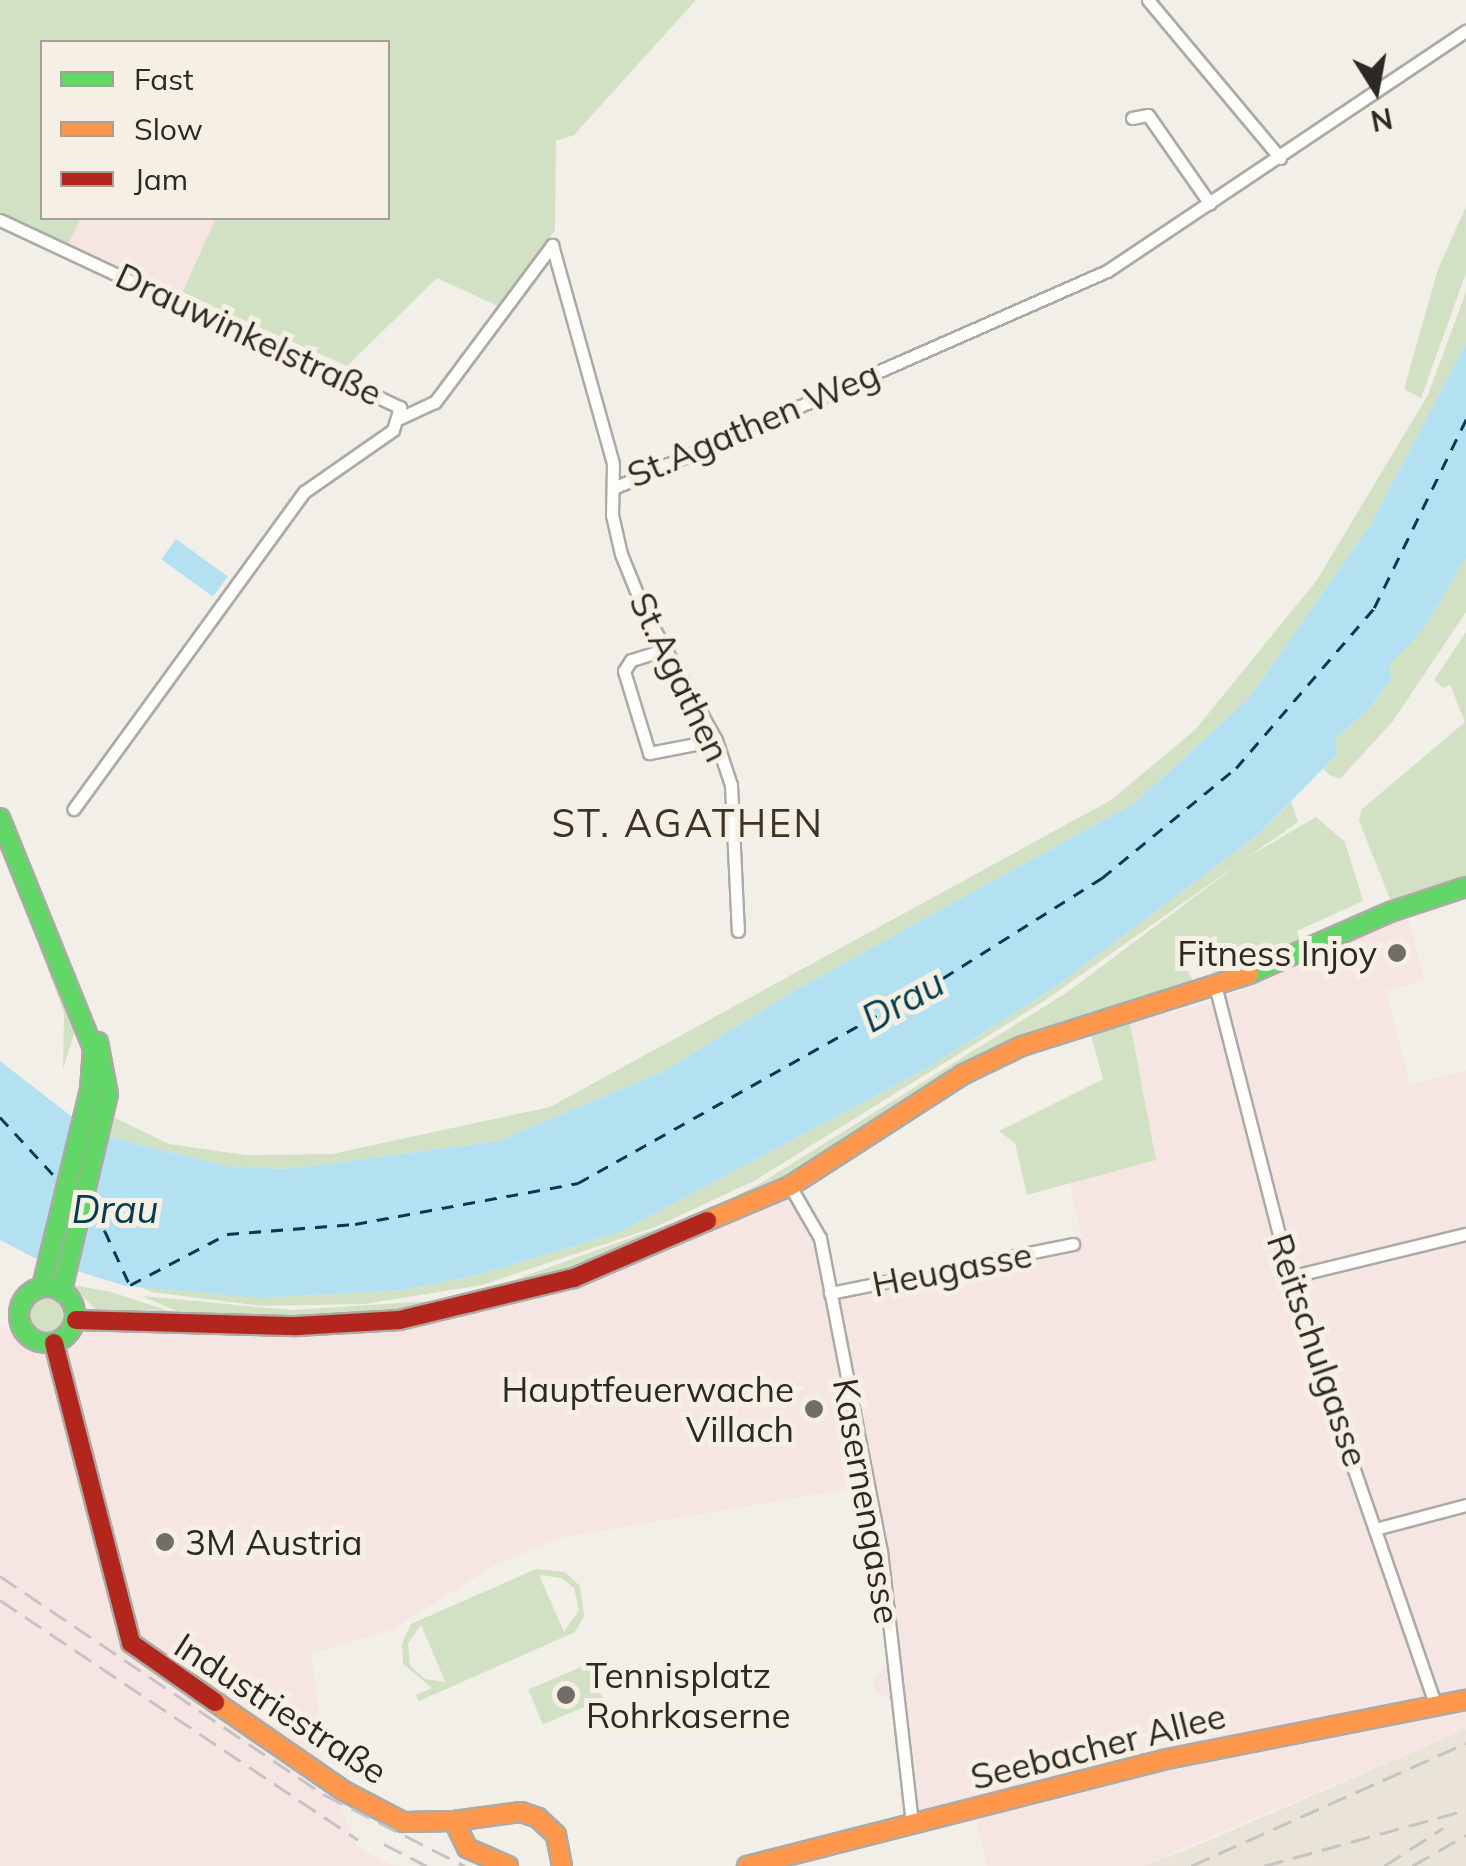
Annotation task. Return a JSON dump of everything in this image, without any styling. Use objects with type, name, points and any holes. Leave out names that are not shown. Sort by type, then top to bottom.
[{"type":"street","points":[[1148,0],[1280,158]]},
{"type":"street","name":"St.Agathen Weg","points":[[400,418],[435,402],[552,245],[616,487],[1029,310],[1106,271],[1466,30]]},
{"type":"street","points":[[1132,118],[1148,115],[1210,204]]},
{"type":"street","name":"Drauwinkelstraße","points":[[0,220],[388,397],[400,407],[400,418],[380,441],[304,492],[74,809]]},
{"type":"street","name":"St.Agathen","points":[[616,487],[612,516],[622,554],[664,650],[716,740],[736,812],[738,930]]},
{"type":"street","points":[[664,650],[631,660],[624,671],[649,753],[716,740]]},
{"type":"street","points":[[0,818],[72,992],[102,1050],[99,1092],[54,1286],[76,1320]]},
{"type":"street","points":[[54,1286],[24,1298],[9,1316],[26,1335],[54,1343],[76,1320],[297,1326],[406,1320],[574,1278],[790,1186],[964,1074],[1022,1046],[1216,989],[1390,912],[1466,887]]},
{"type":"street","name":"Reitschulgasse","points":[[1216,989],[1289,1277],[1380,1528],[1436,1706]]},
{"type":"street","name":"Kasernengasse","points":[[790,1186],[818,1232],[881,1551],[912,1826]]},
{"type":"street","points":[[1289,1277],[1466,1234]]},
{"type":"street","name":"Heugasse","points":[[830,1293],[1073,1244]]},
{"type":"street","name":"Industriestraße","points":[[54,1343],[132,1643],[371,1807],[403,1822],[454,1822],[522,1812],[538,1818],[556,1835],[562,1866]]},
{"type":"street","points":[[1380,1528],[1466,1504]]},
{"type":"street","name":"Seebacher Allee","points":[[747,1866],[1162,1760],[1466,1700]]},
{"type":"street","points":[[454,1822],[467,1848],[508,1866]]},
{"type":"shaded area","points":[[80,220],[215,220],[182,293],[68,244]]},
{"type":"shaded area","points":[[1407,915],[1425,980],[1386,991],[1410,1085],[1466,1070],[1466,1729],[1142,1866],[987,1866],[975,1815],[902,1819],[893,1702],[875,1690],[873,1680],[889,1663],[865,1486],[559,1538],[493,1566],[393,1629],[312,1654],[324,1770],[358,1847],[394,1866],[0,1866],[0,1325],[39,1348],[81,1330],[121,1326],[407,1327],[784,1196],[816,1233],[831,1289],[1081,1237],[1070,1183],[1156,1159],[1130,1023],[1219,1000]]},
{"type":"shaded area","points":[[1466,1729],[1466,1866],[1142,1866],[1189,1849]]},
{"type":"green space","points":[[0,0],[696,0],[574,135],[556,141],[555,230],[502,308],[437,278],[347,366],[182,293],[215,220],[390,220],[390,40],[40,40],[40,220],[80,220],[68,244],[0,212]]},
{"type":"green space","points":[[1466,207],[1466,273],[1421,398],[1404,389],[1438,269]]},
{"type":"green space","points":[[1466,292],[1466,343],[1371,524],[1249,698],[1136,802],[797,989],[664,1071],[498,1141],[290,1169],[227,1166],[105,1136],[109,1115],[169,1144],[246,1155],[332,1154],[550,1107],[1111,800],[1195,730],[1317,580],[1428,395]]},
{"type":"green space","points":[[1466,558],[1466,612],[1393,721],[1340,779],[1330,775],[1323,769],[1338,753],[1335,739],[1370,708],[1392,678],[1389,666],[1423,630]]},
{"type":"green space","points":[[1466,632],[1466,880],[1392,904],[1359,821],[1361,810],[1465,722],[1450,685],[1443,688],[1434,680]]},
{"type":"green space","points":[[1291,802],[1298,822],[1044,1001],[754,1181],[653,1228],[482,1285],[365,1304],[263,1306],[151,1292],[130,1281],[263,1298],[403,1290],[482,1274],[620,1232],[924,1070],[1054,988],[1259,834]]},
{"type":"green space","points":[[1316,817],[1345,842],[1363,901],[1297,931],[1300,941],[1216,977],[1203,952],[1183,962],[1194,983],[1010,1042],[779,1184],[555,1277],[479,1300],[354,1319],[185,1315],[142,1296],[292,1310],[431,1301],[514,1280],[700,1213],[756,1186],[1066,993],[1248,857]]},
{"type":"green space","points":[[6,856],[86,1049],[76,1028],[63,1069],[64,1013]]},
{"type":"green space","points":[[1130,1023],[1156,1160],[1027,1195],[1015,1143],[999,1131],[1103,1079],[1090,1032]]},
{"type":"green space","points":[[72,1285],[111,1292],[176,1313],[95,1309]]},
{"type":"green space","points":[[47,1295],[63,1301],[69,1317],[63,1333],[47,1339],[31,1333],[25,1317],[31,1301]]},
{"type":"green space","points":[[536,1569],[565,1572],[580,1586],[584,1616],[575,1632],[419,1701],[416,1695],[432,1688],[403,1664],[402,1644],[411,1624]],"holes":[[[539,1575],[562,1578],[574,1588],[579,1610],[564,1632]],[[421,1625],[445,1681],[445,1682],[425,1679],[410,1665],[408,1643]]]},
{"type":"green space","name":"Tennisplatz Rohrkaserne","points":[[588,1664],[603,1699],[543,1724],[528,1689]]},
{"type":"water","name":"Drau","points":[[1466,343],[1466,558],[1423,630],[1389,666],[1392,678],[1370,708],[1335,739],[1338,753],[1259,834],[1054,988],[924,1070],[620,1232],[482,1274],[403,1290],[263,1298],[125,1286],[35,1258],[0,1240],[0,1061],[93,1133],[227,1166],[289,1169],[498,1141],[664,1071],[797,989],[1136,802],[1249,698],[1371,524]]},
{"type":"water","points":[[176,539],[228,577],[213,597],[161,559]]},
{"type":"ferry route","points":[[89,1214],[105,1231],[130,1285],[227,1234],[355,1224],[578,1183],[943,978],[1102,878],[1236,768],[1374,608],[1466,419]]},
{"type":"ferry route","points":[[0,1117],[60,1182]]},
{"type":"railway","points":[[0,1576],[325,1795],[465,1866]]},
{"type":"railway","points":[[0,1600],[358,1840]]},
{"type":"railway","points":[[1191,1866],[1466,1743]]},
{"type":"railway","points":[[1264,1866],[1466,1810]]},
{"type":"railway","points":[[1384,1866],[1443,1828]]},
{"type":"railway","points":[[1412,1866],[1466,1835]]},
{"type":"railway","points":[[384,1844],[427,1866]]},
{"type":"traffic: fast","points":[[0,818],[93,1048],[90,1090],[42,1287]]},
{"type":"traffic: fast","points":[[1249,974],[1390,912],[1466,887]]},
{"type":"traffic: fast","points":[[62,1290],[108,1094],[98,1042]]},
{"type":"traffic: fast","points":[[47,1287],[67,1295],[75,1315],[67,1335],[47,1343],[27,1335],[19,1315],[27,1295],[47,1287]]},
{"type":"traffic: slow","points":[[707,1221],[790,1186],[964,1074],[1022,1046],[1249,974]]},
{"type":"traffic: slow","points":[[747,1866],[1162,1760],[1466,1700]]},
{"type":"traffic: slow","points":[[215,1702],[344,1791],[403,1822],[454,1821],[467,1848],[508,1866]]},
{"type":"traffic: slow","points":[[454,1821],[521,1812],[538,1818],[556,1835],[562,1866]]},
{"type":"traffic: jam","points":[[76,1320],[297,1326],[400,1320],[574,1278],[707,1221]]},
{"type":"traffic: jam","points":[[54,1343],[131,1643],[215,1702]]},
{"type":"place","name":"Fitness Injoy","points":[[1397,953]]},
{"type":"place","name":"Hauptfeuerwache Villach","points":[[814,1409]]},
{"type":"place","name":"3M Austria","points":[[165,1542]]},
{"type":"place","name":"Tennisplatz Rohrkaserne","points":[[566,1695]]},
{"type":"district","name":"ST. AGATHEN","points":[[688,824]]}]
